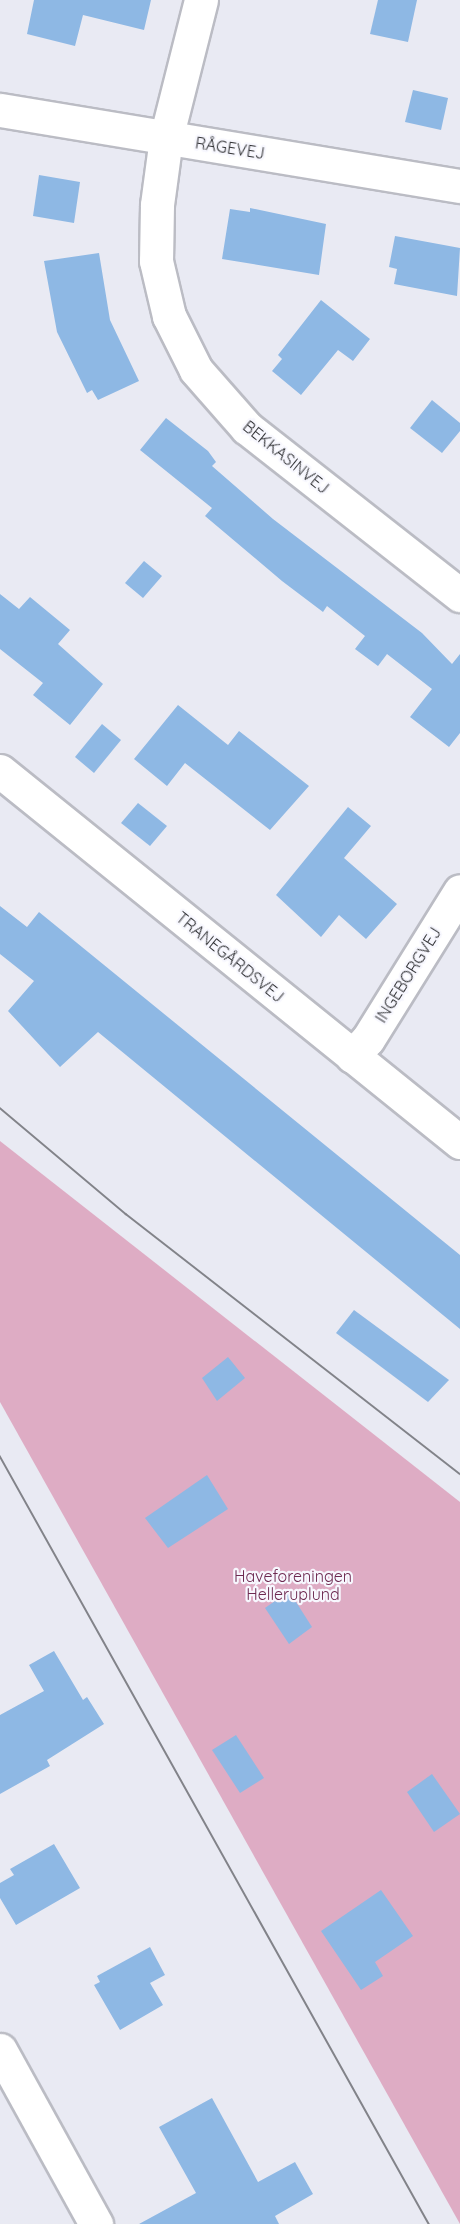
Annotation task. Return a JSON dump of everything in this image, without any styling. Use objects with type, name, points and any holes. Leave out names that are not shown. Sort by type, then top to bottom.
[{"type":"street","name":"BEKKASINVEJ","points":[[201,0],[166,138],[157,206],[156,261],[170,316],[196,370],[247,428],[460,595]]},
{"type":"street","name":"RÅGEVEJ","points":[[0,110],[460,186]]},
{"type":"street","name":"TRANEGÅRDSVEJ","points":[[0,771],[460,1142]]},
{"type":"street","name":"INGEBORGVEJ","points":[[352,1056],[368,1040],[460,891]]},
{"type":"street","points":[[0,2050],[96,2224]]},
{"type":"green space","name":"Haveforeningen Helleruplund","points":[[0,1141],[460,1502],[460,2224],[0,1402]]},
{"type":"building","points":[[34,0],[151,0],[144,30],[83,15],[75,46],[27,34]]},
{"type":"building","points":[[378,0],[417,0],[408,42],[370,34]]},
{"type":"building","points":[[413,90],[448,98],[441,130],[405,122]]},
{"type":"building","points":[[39,175],[80,182],[74,223],[33,216]]},
{"type":"building","points":[[250,208],[326,224],[319,275],[222,259],[230,209],[250,212]]},
{"type":"building","points":[[395,236],[460,248],[457,296],[394,284],[397,269],[389,267]]},
{"type":"building","points":[[99,253],[110,320],[139,381],[98,400],[92,390],[87,393],[57,332],[44,261]]},
{"type":"building","points":[[321,300],[370,339],[353,361],[338,350],[301,395],[272,371],[282,359],[278,355]]},
{"type":"building","points":[[432,400],[460,423],[460,431],[442,453],[410,428]]},
{"type":"building","points":[[166,418],[208,451],[216,462],[212,466],[273,519],[422,633],[452,664],[460,654],[460,733],[449,747],[410,717],[432,689],[387,654],[378,666],[355,649],[365,636],[327,606],[323,612],[282,581],[205,516],[212,508],[140,450]]},
{"type":"building","points":[[144,561],[162,576],[143,598],[125,583]]},
{"type":"building","points":[[0,594],[19,609],[30,597],[70,630],[58,644],[103,684],[70,725],[33,695],[43,683],[0,649]]},
{"type":"building","points":[[178,705],[228,745],[239,731],[309,786],[270,830],[185,763],[167,786],[134,759]]},
{"type":"building","points":[[102,724],[121,740],[94,773],[75,757]]},
{"type":"building","points":[[138,803],[167,826],[150,846],[121,823]]},
{"type":"building","points":[[348,807],[371,826],[344,858],[397,904],[366,939],[339,915],[321,937],[276,895]]},
{"type":"building","points":[[0,906],[27,927],[39,912],[460,1255],[460,1329],[98,1032],[60,1067],[8,1011],[34,981],[0,954]]},
{"type":"building","points":[[354,1310],[449,1380],[428,1402],[336,1333]]},
{"type":"building","points":[[228,1357],[245,1378],[217,1401],[202,1378]]},
{"type":"building","points":[[207,1475],[228,1509],[168,1548],[145,1518]]},
{"type":"building","points":[[289,1591],[312,1627],[289,1644],[265,1608]]},
{"type":"building","points":[[54,1651],[83,1700],[87,1697],[104,1724],[47,1760],[50,1766],[0,1794],[0,1715],[44,1691],[29,1665]]},
{"type":"building","points":[[236,1735],[264,1778],[240,1793],[212,1750]]},
{"type":"building","points":[[432,1774],[460,1814],[434,1832],[407,1792]]},
{"type":"building","points":[[54,1844],[80,1888],[16,1925],[0,1898],[0,1883],[14,1875],[10,1869]]},
{"type":"building","points":[[381,1890],[413,1936],[375,1962],[383,1976],[361,1990],[321,1931]]},
{"type":"building","points":[[150,1947],[165,1975],[150,1983],[163,2005],[120,2030],[94,1985],[100,1982],[97,1976]]},
{"type":"building","points":[[212,2098],[258,2182],[295,2162],[313,2194],[275,2216],[279,2224],[139,2224],[196,2193],[159,2127]]},
{"type":"tram line","points":[[0,1108],[126,1214],[460,1474]]},
{"type":"tram line","points":[[0,1456],[429,2224]]}]
